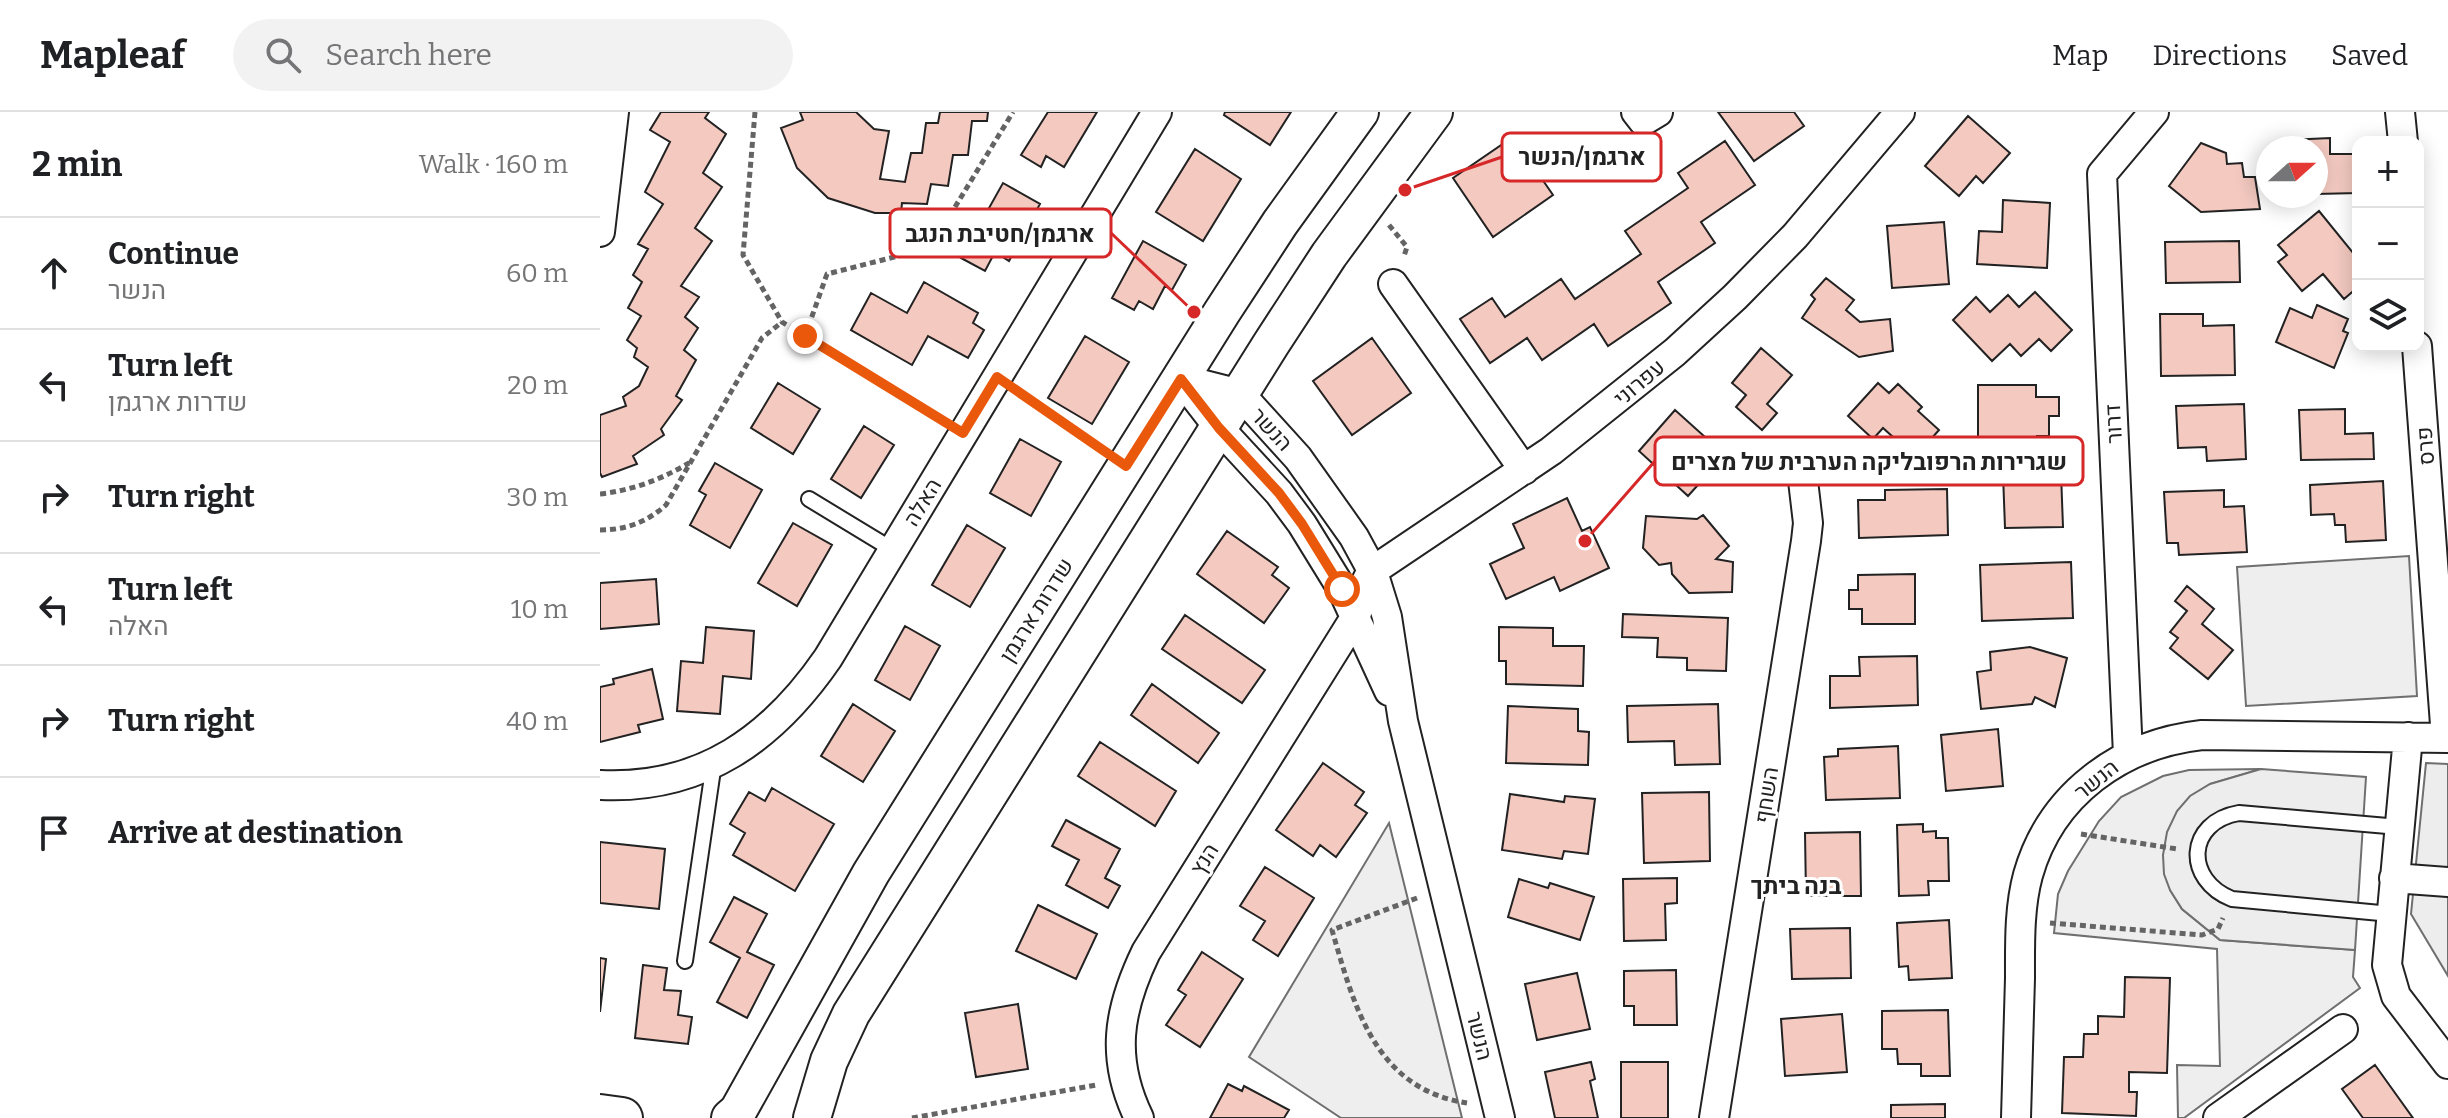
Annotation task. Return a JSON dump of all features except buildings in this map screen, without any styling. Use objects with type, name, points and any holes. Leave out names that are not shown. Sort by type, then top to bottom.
[{"type":"main road","points":[[600,1115],[622,1118]]},
{"type":"street","points":[[600,228],[605,149],[614,112]]},
{"type":"street","name":"האלה","points":[[600,785],[642,783],[678,776],[714,763],[747,744],[777,721],[805,692],[1157,112]]},
{"type":"street","name":"שדרות ארגמן","points":[[730,1118],[738,1111],[871,873],[1280,223],[1360,112]]},
{"type":"street","points":[[812,1118],[829,1061],[851,1014],[1329,255],[1434,112]]},
{"type":"street","points":[[1636,112],[1643,121],[1658,112]]},
{"type":"street","name":"דרור","points":[[2128,755],[2102,174],[2154,112]]},
{"type":"street","points":[[2400,112],[2402,136]]},
{"type":"street","name":"עפרוני","points":[[1373,572],[1524,470],[1613,404],[1735,297],[1795,236],[1889,117]]},
{"type":"street","points":[[1393,284],[1524,470]]},
{"type":"street","name":"פרס","points":[[2417,352],[2447,738]]},
{"type":"street","name":"הנשר","points":[[1181,379],[1240,394],[1298,458],[1354,537],[1373,572],[1387,617],[1403,721],[1499,1113]]},
{"type":"street","name":"הנשר","points":[[1181,379],[1302,524],[1342,589],[1403,721]]},
{"type":"street","name":"השחף","points":[[1714,1118],[1806,541],[1808,523],[1802,472]]},
{"type":"street","points":[[1355,618],[1366,582],[1373,572]]},
{"type":"street","name":"הנץ","points":[[1139,1118],[1124,1080],[1120,1035],[1124,1006],[1133,978],[1146,952],[1355,618]]},
{"type":"street","name":"הנשר","points":[[2016,1118],[2021,921],[2028,875],[2049,829],[2062,809],[2086,783],[2143,747],[2173,738],[2202,735],[2447,738]]},
{"type":"street","points":[[2408,737],[2387,965],[2396,996],[2448,1064]]},
{"type":"street","points":[[2394,878],[2448,882]]},
{"type":"street","points":[[2218,1118],[2343,1029]]},
{"type":"lane","points":[[809,499],[893,550]]},
{"type":"lane","points":[[685,961],[714,763]]},
{"type":"lane","points":[[2391,914],[2232,899],[2216,893],[2205,881],[2199,867],[2198,852],[2202,837],[2210,825],[2222,816],[2239,813],[2399,827]]},
{"type":"path","points":[[755,112],[743,255],[782,322],[963,433]]},
{"type":"path","points":[[805,336],[827,274],[930,248],[1013,112]]},
{"type":"path","points":[[1368,199],[1407,247],[1393,284]]},
{"type":"path","points":[[600,530],[629,527],[651,518],[666,505],[762,338],[782,322]]},
{"type":"path","points":[[997,377],[1126,466]]},
{"type":"path","points":[[600,494],[626,491],[661,479],[691,462]]},
{"type":"path","points":[[2049,829],[2198,852]]},
{"type":"path","points":[[1444,888],[1332,930],[1361,1020],[1383,1055],[1398,1071],[1432,1095],[1499,1113]]},
{"type":"path","points":[[2021,921],[2202,935],[2218,929],[2232,899]]},
{"type":"path","points":[[912,1118],[1124,1080]]},
{"type":"shaded area","points":[[2409,556],[2417,696],[2246,706],[2237,567]]},
{"type":"shaded area","points":[[2426,763],[2448,764],[2448,976],[2411,914]]},
{"type":"shaded area","points":[[2261,769],[2210,784],[2170,890],[2182,909],[2220,940],[2355,950],[2353,977],[2360,988],[2184,1118],[2178,1118],[2177,1065],[2220,1066],[2217,949],[2054,933],[2058,894],[2068,871],[2099,821],[2121,797],[2163,776],[2189,770]]},
{"type":"shaded area","points":[[2261,769],[2366,777],[2355,950],[2220,940],[2182,909],[2170,890],[2164,874],[2163,855],[2167,832],[2177,811],[2190,796],[2210,784]]},
{"type":"shaded area","points":[[1389,823],[1462,1118],[1341,1118],[1249,1057]]},
{"type":"place","name":"ארגמן/הנשר","points":[[1405,190]]},
{"type":"place","name":"ארגמן/חטיבת הנגב","points":[[1194,312]]},
{"type":"place","name":"שגרירות הרפובליקה הערבית של מצרים","points":[[1585,541]]},
{"type":"district","name":"בנה ביתך","points":[[1796,886]]},
{"type":"route","points":[[805,336],[963,433],[997,377],[1126,466],[1181,379],[1219,428],[1279,493],[1324,556],[1342,589]]}]
